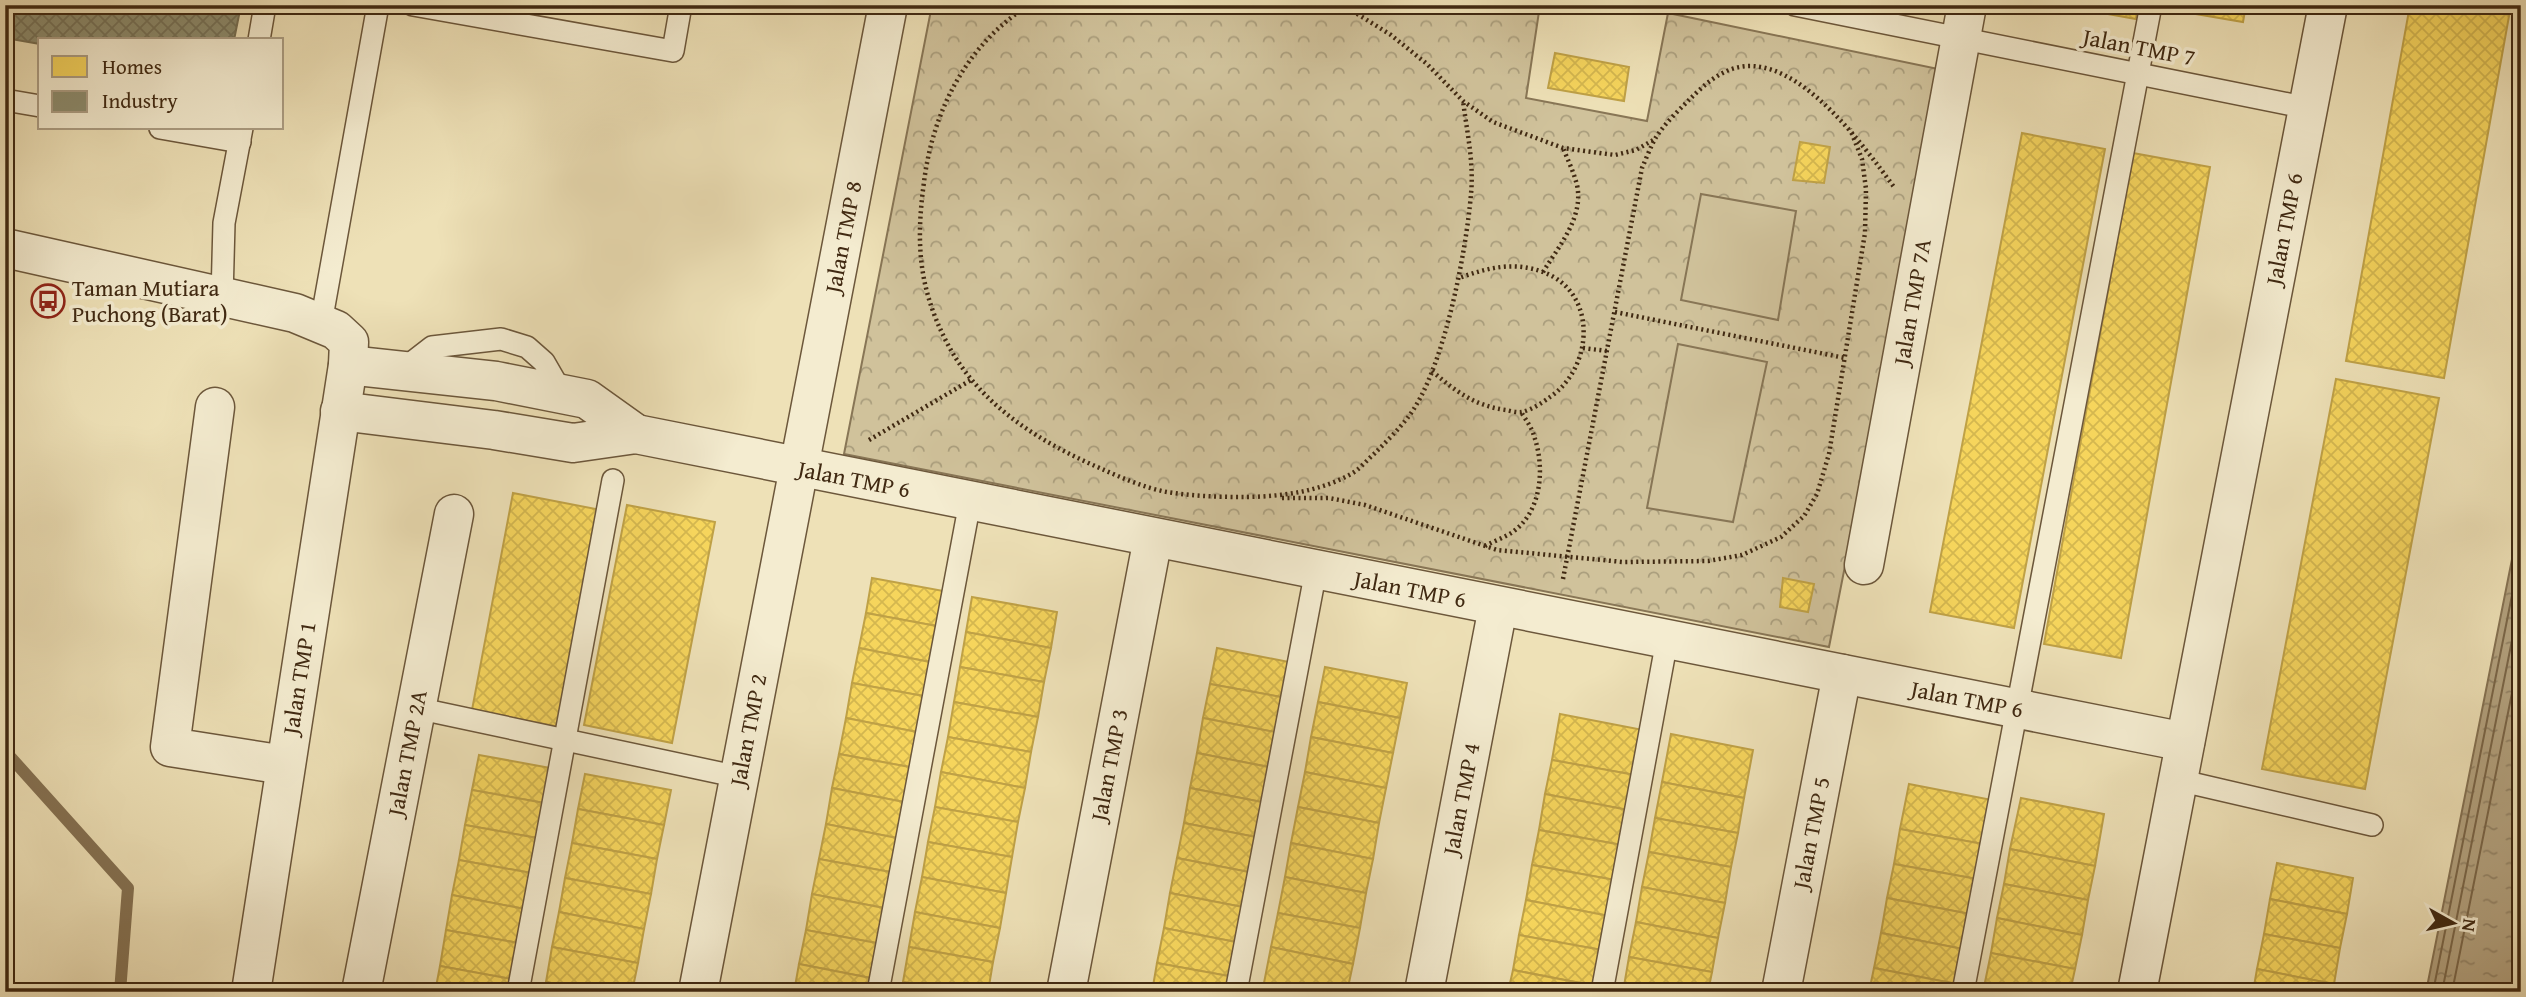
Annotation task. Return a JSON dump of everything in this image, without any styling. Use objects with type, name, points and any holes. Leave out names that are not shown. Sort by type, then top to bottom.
[{"type":"street","name":"Jalan TMP 8","points":[[810,470],[888,5]]},
{"type":"street","name":"Jalan TMP 6","points":[[2137,992],[2328,5]]},
{"type":"street","name":"Jalan TMP 7A","points":[[1864,565],[1964,22]]},
{"type":"street","points":[[5,248],[295,313],[336,330],[349,342],[348,365]]},
{"type":"street","name":"Jalan TMP 6","points":[[348,365],[496,381],[587,399],[636,434]]},
{"type":"street","name":"Jalan TMP 1","points":[[251,992],[348,365]]},
{"type":"street","points":[[215,407],[170,747],[285,765]]},
{"type":"street","name":"Jalan TMP 6","points":[[340,411],[494,430],[573,443],[636,434],[2185,742]]},
{"type":"street","name":"Jalan TMP 2","points":[[698,992],[739,777],[810,470]]},
{"type":"street","name":"Jalan TMP 2A","points":[[361,992],[454,514]]},
{"type":"street","name":"Jalan TMP 3","points":[[1066,992],[1153,538]]},
{"type":"street","name":"Jalan TMP 4","points":[[1424,992],[1498,607]]},
{"type":"street","name":"Jalan TMP 5","points":[[1781,992],[1842,674]]},
{"type":"lane","points":[[259,38],[265,5]]},
{"type":"lane","points":[[321,323],[378,5]]},
{"type":"lane","points":[[413,5],[480,11],[673,51],[681,5]]},
{"type":"lane","name":"Jalan TMP 7","points":[[1795,5],[1964,22],[2137,74],[2308,108]]},
{"type":"lane","points":[[1963,992],[2151,5]]},
{"type":"lane","points":[[5,100],[38,106]]},
{"type":"lane","points":[[183,130],[241,135],[224,223],[222,297]]},
{"type":"lane","points":[[517,992],[613,480]]},
{"type":"lane","points":[[878,992],[970,502]]},
{"type":"lane","points":[[1236,992],[1316,570]]},
{"type":"lane","points":[[1602,992],[1667,640]]},
{"type":"lane","points":[[416,708],[739,777]]},
{"type":"lane","points":[[2178,780],[2372,825]]},
{"type":"path","points":[[1029,5],[1006,20],[973,55],[958,78],[936,122],[925,170],[920,261],[928,299],[946,342],[971,380],[1002,412],[1035,436],[1073,457],[1166,492],[1219,497],[1329,498],[1365,505],[1497,550],[1623,562],[1708,561],[1742,555],[1781,537],[1804,516],[1817,494],[1829,454],[1865,233],[1866,189],[1862,159],[1850,129]]},
{"type":"path","points":[[1343,5],[1391,35],[1427,64],[1463,101],[1493,122],[1563,148],[1615,155],[1636,150],[1655,138],[1680,109],[1718,75],[1738,67],[1759,66],[1782,73],[1850,129],[1899,195]]},
{"type":"path","points":[[1271,497],[1317,488],[1353,473],[1410,414],[1432,370],[1459,278],[1471,193],[1471,156],[1463,101]]},
{"type":"path","points":[[1556,618],[1642,168],[1655,138]]},
{"type":"path","points":[[1543,272],[1570,229],[1577,209],[1577,187],[1563,148]]},
{"type":"path","points":[[1432,370],[1455,391],[1478,404],[1521,412],[1542,403],[1565,387],[1583,348],[1585,332],[1579,307],[1567,286],[1543,272],[1521,267],[1492,267],[1459,278]]},
{"type":"path","points":[[1615,312],[1845,358]]},
{"type":"path","points":[[1583,348],[1607,351]]},
{"type":"path","points":[[810,470],[844,454],[971,380]]},
{"type":"path","points":[[1485,546],[1513,531],[1528,518],[1540,488],[1539,458],[1534,435],[1521,412]]},
{"type":"green space","points":[[932,5],[1540,5],[1526,98],[1647,121],[1668,13],[1943,70],[1829,647],[844,454]]},
{"type":"green space","points":[[1701,194],[1796,211],[1778,320],[1681,300]]},
{"type":"green space","points":[[1678,344],[1767,362],[1733,522],[1647,508]]},
{"type":"water","points":[[2521,514],[2521,992],[2426,992]]},
{"type":"building: Homes","points":[[2058,5],[2138,5],[2136,19]]},
{"type":"building: Homes","points":[[2160,5],[2246,5],[2243,22],[2160,8]]},
{"type":"building: Homes","points":[[2410,5],[2511,5],[2444,378],[2346,361]]},
{"type":"building: Homes","points":[[1555,53],[1629,67],[1624,101],[1548,88]]},
{"type":"building: Homes","points":[[2022,133],[2105,149],[2014,628],[1930,612]]},
{"type":"building: Homes","points":[[1800,142],[1830,147],[1824,183],[1793,180]]},
{"type":"building: Homes","points":[[2133,153],[2210,167],[2121,658],[2044,644]]},
{"type":"building: Homes","points":[[2336,379],[2439,398],[2365,789],[2262,769]]},
{"type":"building: Homes","points":[[513,493],[601,510],[560,727],[472,710]]},
{"type":"building: Homes","points":[[627,505],[715,522],[672,743],[584,725]]},
{"type":"building: Homes","points":[[872,578],[949,592],[942,627],[866,613]]},
{"type":"building: Homes","points":[[1783,578],[1814,584],[1808,612],[1780,607]]},
{"type":"building: Homes","points":[[972,597],[1057,612],[1051,648],[966,632]]},
{"type":"building: Homes","points":[[866,613],[942,627],[935,663],[859,648]]},
{"type":"building: Homes","points":[[966,632],[1051,648],[1044,682],[960,667]]},
{"type":"building: Homes","points":[[859,648],[935,663],[929,697],[852,683]]},
{"type":"building: Homes","points":[[1217,648],[1294,663],[1287,698],[1210,684]]},
{"type":"building: Homes","points":[[960,667],[1044,682],[1038,717],[954,702]]},
{"type":"building: Homes","points":[[1325,667],[1407,683],[1400,718],[1318,702]]},
{"type":"building: Homes","points":[[852,683],[929,697],[922,733],[846,718]]},
{"type":"building: Homes","points":[[1210,684],[1287,698],[1280,733],[1203,718]]},
{"type":"building: Homes","points":[[954,702],[1038,717],[1031,752],[948,737]]},
{"type":"building: Homes","points":[[1318,702],[1400,718],[1393,753],[1311,737]]},
{"type":"building: Homes","points":[[1560,714],[1643,730],[1635,775],[1552,760]]},
{"type":"building: Homes","points":[[846,718],[922,733],[915,768],[839,754]]},
{"type":"building: Homes","points":[[1203,718],[1280,733],[1274,768],[1197,753]]},
{"type":"building: Homes","points":[[1671,734],[1753,750],[1744,798],[1662,782]]},
{"type":"building: Homes","points":[[948,737],[1031,752],[1025,788],[941,772]]},
{"type":"building: Homes","points":[[1311,737],[1393,753],[1386,788],[1305,772]]},
{"type":"building: Homes","points":[[1197,753],[1274,768],[1267,803],[1190,788]]},
{"type":"building: Homes","points":[[839,754],[915,768],[909,803],[832,788]]},
{"type":"building: Homes","points":[[479,755],[556,769],[550,804],[472,790]]},
{"type":"building: Homes","points":[[1552,760],[1635,775],[1628,810],[1545,794]]},
{"type":"building: Homes","points":[[941,772],[1025,788],[1018,822],[935,807]]},
{"type":"building: Homes","points":[[1305,772],[1386,788],[1379,823],[1298,807]]},
{"type":"building: Homes","points":[[585,774],[671,790],[664,825],[578,809]]},
{"type":"building: Homes","points":[[1662,782],[1744,798],[1738,833],[1655,818]]},
{"type":"building: Homes","points":[[1909,784],[1992,800],[1983,844],[1900,829]]},
{"type":"building: Homes","points":[[832,788],[909,803],[902,839],[826,824]]},
{"type":"building: Homes","points":[[1190,788],[1267,803],[1261,838],[1184,823]]},
{"type":"building: Homes","points":[[472,790],[550,804],[543,839],[465,825]]},
{"type":"building: Homes","points":[[1545,794],[1628,810],[1622,845],[1539,830]]},
{"type":"building: Homes","points":[[2021,798],[2104,814],[2095,866],[2010,849]]},
{"type":"building: Homes","points":[[935,807],[1018,822],[1012,857],[928,842]]},
{"type":"building: Homes","points":[[1298,807],[1379,823],[1373,859],[1291,843]]},
{"type":"building: Homes","points":[[578,809],[664,825],[657,859],[572,843]]},
{"type":"building: Homes","points":[[1655,818],[1738,833],[1731,867],[1649,852]]},
{"type":"building: Homes","points":[[1184,823],[1261,838],[1254,873],[1177,858]]},
{"type":"building: Homes","points":[[826,824],[902,839],[896,873],[819,859]]},
{"type":"building: Homes","points":[[465,825],[543,839],[537,874],[459,860]]},
{"type":"building: Homes","points":[[1900,829],[1983,844],[1977,879],[1894,864]]},
{"type":"building: Homes","points":[[1539,830],[1622,845],[1615,880],[1532,865]]},
{"type":"building: Homes","points":[[928,842],[1012,857],[1006,893],[922,877]]},
{"type":"building: Homes","points":[[572,843],[657,859],[651,894],[565,878]]},
{"type":"building: Homes","points":[[1291,843],[1373,859],[1366,893],[1285,877]]},
{"type":"building: Homes","points":[[2010,849],[2095,866],[2088,900],[2004,884]]},
{"type":"building: Homes","points":[[1649,852],[1731,867],[1725,903],[1642,887]]},
{"type":"building: Homes","points":[[1177,858],[1254,873],[1248,908],[1170,893]]},
{"type":"building: Homes","points":[[819,859],[896,873],[889,909],[812,894]]},
{"type":"building: Homes","points":[[459,860],[537,874],[530,910],[452,895]]},
{"type":"building: Homes","points":[[2277,863],[2353,878],[2347,914],[2270,899]]},
{"type":"building: Homes","points":[[1894,864],[1977,879],[1970,914],[1887,898]]},
{"type":"building: Homes","points":[[1532,865],[1615,880],[1609,916],[1526,900]]},
{"type":"building: Homes","points":[[922,877],[1006,893],[1000,928],[915,912]]},
{"type":"building: Homes","points":[[1285,877],[1366,893],[1360,928],[1278,913]]},
{"type":"building: Homes","points":[[565,878],[651,894],[644,929],[559,912]]},
{"type":"building: Homes","points":[[2004,884],[2088,900],[2082,935],[1997,918]]},
{"type":"building: Homes","points":[[1642,887],[1725,903],[1718,938],[1636,922]]},
{"type":"building: Homes","points":[[1170,893],[1248,908],[1241,943],[1164,928]]},
{"type":"building: Homes","points":[[812,894],[889,909],[882,944],[806,930]]},
{"type":"building: Homes","points":[[452,895],[530,910],[524,944],[446,930]]},
{"type":"building: Homes","points":[[1887,898],[1970,914],[1963,949],[1881,933]]},
{"type":"building: Homes","points":[[2270,899],[2347,914],[2340,948],[2264,934]]},
{"type":"building: Homes","points":[[1526,900],[1609,916],[1602,950],[1519,935]]},
{"type":"building: Homes","points":[[559,912],[644,929],[638,963],[552,947]]},
{"type":"building: Homes","points":[[915,912],[1000,928],[993,962],[909,947]]},
{"type":"building: Homes","points":[[1278,913],[1360,928],[1353,964],[1271,947]]},
{"type":"building: Homes","points":[[1997,918],[2082,935],[2075,969],[1991,953]]},
{"type":"building: Homes","points":[[1636,922],[1718,938],[1712,972],[1629,957]]},
{"type":"building: Homes","points":[[1164,928],[1241,943],[1234,977],[1157,963]]},
{"type":"building: Homes","points":[[446,930],[524,944],[517,980],[440,966]]},
{"type":"building: Homes","points":[[806,930],[882,944],[876,979],[799,964]]},
{"type":"building: Homes","points":[[1881,933],[1963,949],[1957,984],[1874,968]]},
{"type":"building: Homes","points":[[2264,934],[2340,948],[2334,984],[2257,969]]},
{"type":"building: Homes","points":[[1519,935],[1602,950],[1596,986],[1513,970]]},
{"type":"building: Homes","points":[[552,947],[638,963],[632,992],[598,992],[546,982]]},
{"type":"building: Homes","points":[[909,947],[993,962],[988,992],[954,992],[903,982]]},
{"type":"building: Homes","points":[[1271,947],[1353,964],[1347,992],[1311,992],[1264,983]]},
{"type":"building: Homes","points":[[1991,953],[2075,969],[2070,992],[2007,992],[1984,987]]},
{"type":"building: Homes","points":[[1629,957],[1712,972],[1708,992],[1623,992]]},
{"type":"building: Homes","points":[[1157,963],[1234,977],[1232,992],[1152,992]]},
{"type":"building: Homes","points":[[799,964],[876,979],[874,992],[794,992]]},
{"type":"building: Homes","points":[[440,966],[517,980],[515,992],[435,992]]},
{"type":"building: Homes","points":[[1874,968],[1957,984],[1956,992],[1869,992]]},
{"type":"building: Homes","points":[[2257,969],[2334,984],[2332,992],[2253,992]]},
{"type":"building: Homes","points":[[1513,970],[1596,986],[1595,992],[1508,992]]},
{"type":"building: Homes","points":[[546,982],[598,992],[544,992]]},
{"type":"building: Homes","points":[[903,982],[954,992],[901,992]]},
{"type":"building: Homes","points":[[1264,983],[1311,992],[1262,992]]},
{"type":"building: Industry","points":[[5,5],[241,5],[234,38],[38,38],[38,44],[5,38]]},
{"type":"waterway","points":[[5,751],[128,888],[120,992]]},
{"type":"place","name":"Taman Mutiara Puchong (Barat)","points":[[48,301]]}]
